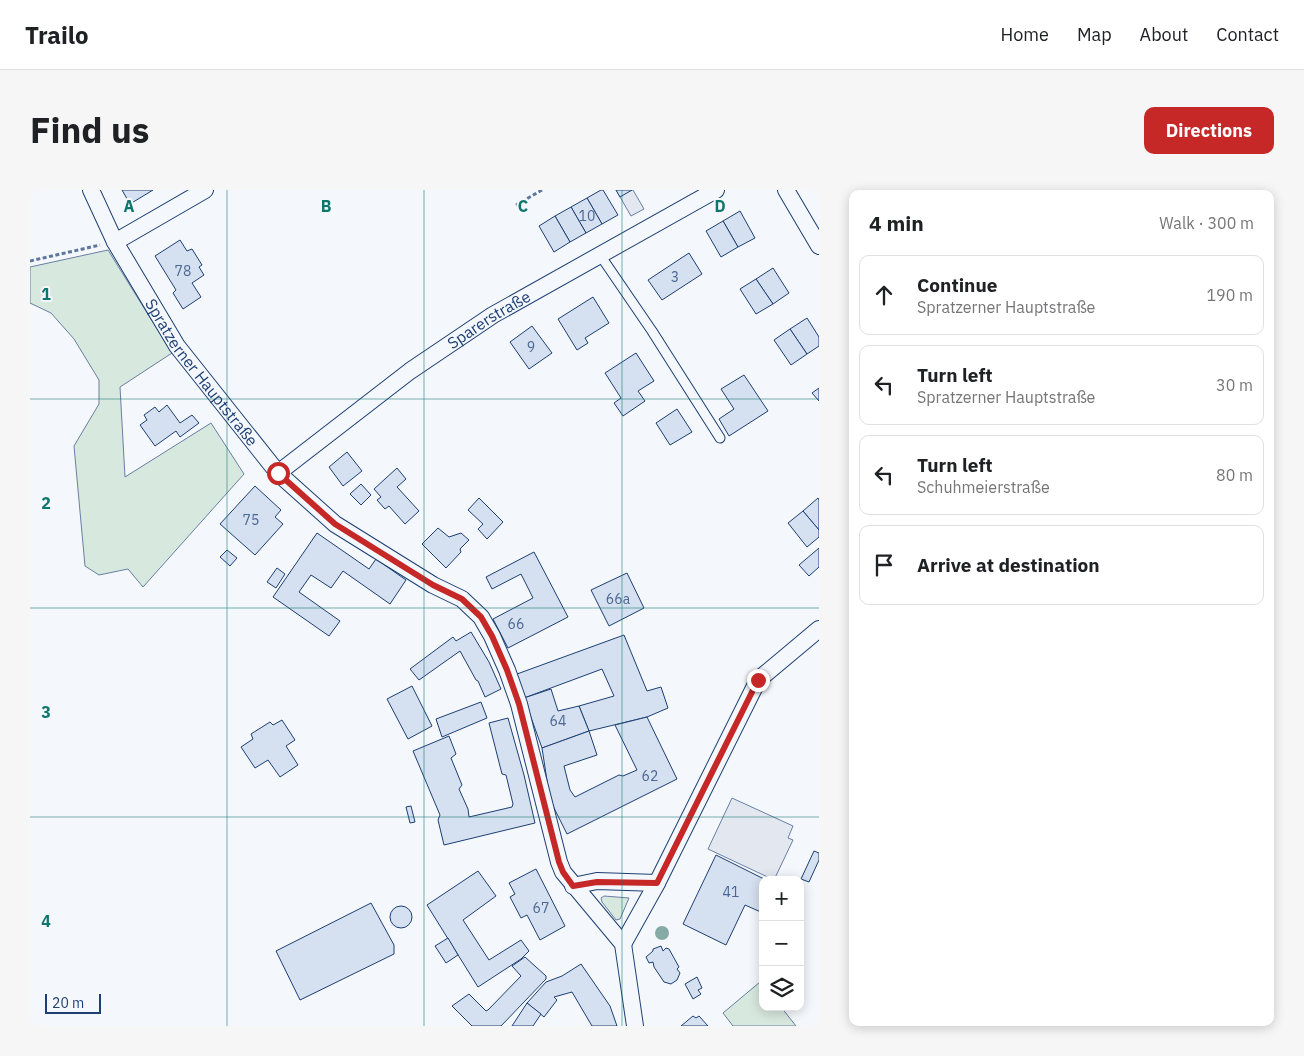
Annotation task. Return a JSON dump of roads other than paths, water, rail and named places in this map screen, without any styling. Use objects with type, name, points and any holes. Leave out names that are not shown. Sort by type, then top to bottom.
[{"type":"street","name":"Spratzerner Hauptstraße","points":[[91,190],[115,242],[177,346],[278,473],[335,524],[433,585],[462,599],[481,617],[492,636],[507,670],[519,704],[563,872],[623,944]]},
{"type":"street","points":[[115,242],[205,190]]},
{"type":"street","name":"Sparerstraße","points":[[278,473],[446,345],[493,315],[716,190]]},
{"type":"street","points":[[786,190],[819,246]]},
{"type":"street","points":[[636,1026],[623,944],[657,883],[758,680],[819,629]]},
{"type":"street","points":[[573,886],[597,882],[657,883]]},
{"type":"lane","points":[[600,255],[652,331],[720,438]]}]
